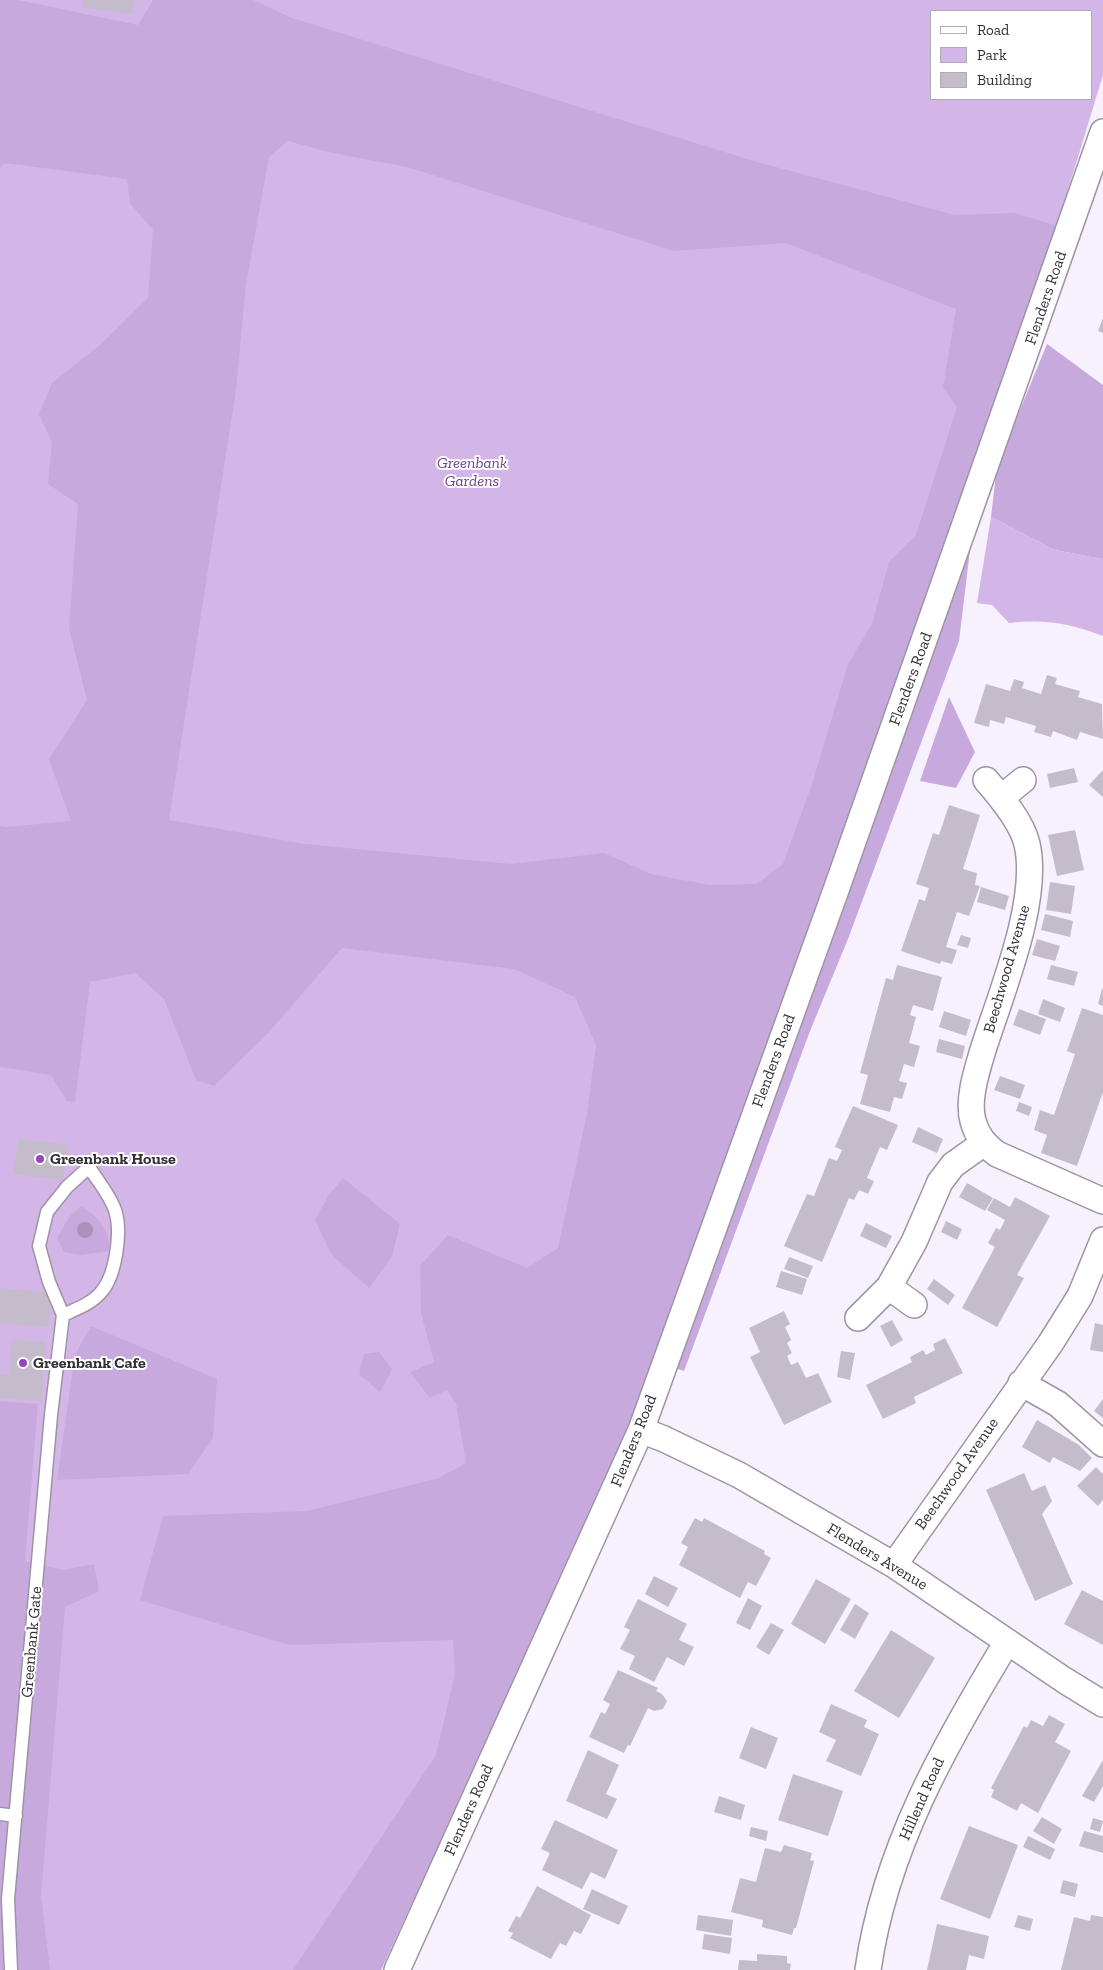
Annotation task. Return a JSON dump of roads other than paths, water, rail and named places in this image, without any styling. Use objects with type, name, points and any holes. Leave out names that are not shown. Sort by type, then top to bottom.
[{"type":"street","name":"Flenders Road","points":[[397,1970],[641,1430],[840,881],[1101,149]]},
{"type":"street","name":"Beechwood Avenue","points":[[1023,780],[994,789],[1026,842],[1031,872],[1026,912],[979,1066],[973,1096],[972,1119],[984,1143],[997,1154],[1103,1200]]},
{"type":"street","points":[[858,1318],[889,1287],[914,1242],[940,1182],[954,1164],[984,1143]]},
{"type":"street","name":"Beechwood Avenue","points":[[894,1565],[1050,1344],[1080,1296],[1103,1240]]},
{"type":"street","points":[[889,1287],[914,1305]]},
{"type":"street","points":[[1021,1383],[1058,1404],[1103,1444]]},
{"type":"street","name":"Flenders Avenue","points":[[641,1430],[739,1475],[894,1565],[1064,1680],[1103,1704]]},
{"type":"street","name":"Hillend Road","points":[[868,1970],[871,1945],[906,1829],[940,1756],[1007,1642]]},
{"type":"lane","name":"Greenbank Gate","points":[[11,1970],[8,1899],[51,1416],[63,1315],[49,1282],[39,1246],[47,1212],[67,1187],[90,1167],[115,1210],[117,1240],[114,1266],[102,1292],[83,1307],[63,1315]]},
{"type":"lane","points":[[0,1814],[16,1816]]},
{"type":"place","name":"Greenbank House","points":[[40,1159]]},
{"type":"place","name":"Greenbank Cafe","points":[[23,1363]]},
{"type":"park label","name":"Greenbank Gardens","points":[[472,472]]}]
